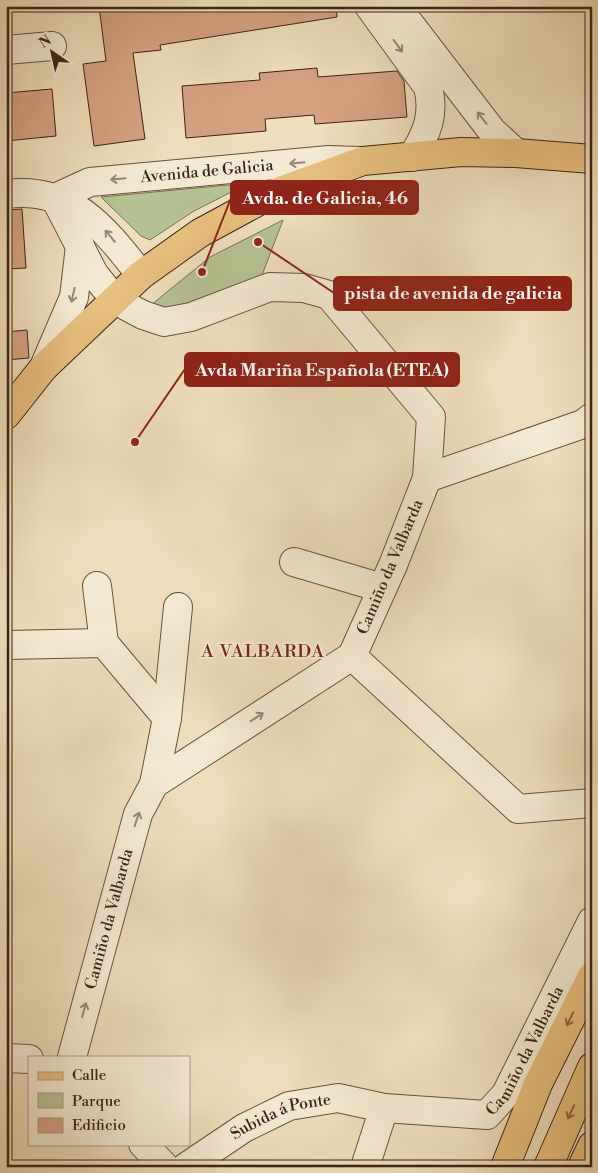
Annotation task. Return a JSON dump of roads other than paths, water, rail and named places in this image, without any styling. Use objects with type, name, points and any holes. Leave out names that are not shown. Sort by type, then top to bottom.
[{"type":"main road","name":"Avenida de Galicia","points":[[6,415],[44,367],[140,274],[200,233],[272,194],[363,161],[461,152],[516,153],[592,158]]},
{"type":"main road","points":[[504,1167],[538,1084],[592,976]]},
{"type":"main road","points":[[548,1167],[592,1067]]},
{"type":"main road","points":[[582,1167],[592,1146]]},
{"type":"street","points":[[369,6],[428,87],[431,100],[431,117],[426,136],[412,157]]},
{"type":"street","points":[[396,6],[492,131],[516,153]]},
{"type":"street","points":[[6,50],[52,46]]},
{"type":"street","name":"Avenida de Galicia","points":[[55,198],[90,182],[329,160],[363,161]]},
{"type":"street","points":[[6,194],[26,192],[55,198],[73,207],[106,231],[140,274]]},
{"type":"street","points":[[55,198],[94,274],[115,300]]},
{"type":"street","name":"Avenida de Galicia","points":[[44,367],[74,297],[80,246]]},
{"type":"street","name":"Camiño da Valbarda","points":[[115,300],[143,315],[164,322],[191,318],[270,287],[304,288],[328,295],[431,417],[427,478],[352,656],[154,784]]},
{"type":"street","name":"Camiño da Valbarda","points":[[427,478],[583,424],[592,417]]},
{"type":"street","points":[[294,562],[382,588]]},
{"type":"street","points":[[97,586],[104,643],[167,718]]},
{"type":"street","name":"Camiño da Valbarda","points":[[72,1056],[138,814],[154,784],[167,718],[178,607]]},
{"type":"street","points":[[6,645],[104,643]]},
{"type":"street","points":[[352,656],[518,809],[592,803]]},
{"type":"street","name":"Camiño da Valbarda","points":[[384,1108],[487,1115],[506,1094],[592,920]]},
{"type":"street","points":[[6,1058],[28,1059]]},
{"type":"street","name":"Subida á Ponte","points":[[186,1167],[244,1128],[289,1106],[338,1098],[384,1108]]},
{"type":"street","points":[[366,1167],[384,1108]]},
{"type":"street","points":[[146,1146],[165,1167]]},
{"type":"place","name":"pista de avenida de galicia","points":[[258,242]]},
{"type":"place","name":"Avda. de Galicia, 46","points":[[202,272]]},
{"type":"place","name":"Avda Mariña Española (ETEA)","points":[[135,442]]},
{"type":"district","name":"A VALBARDA","points":[[263,651]]}]
